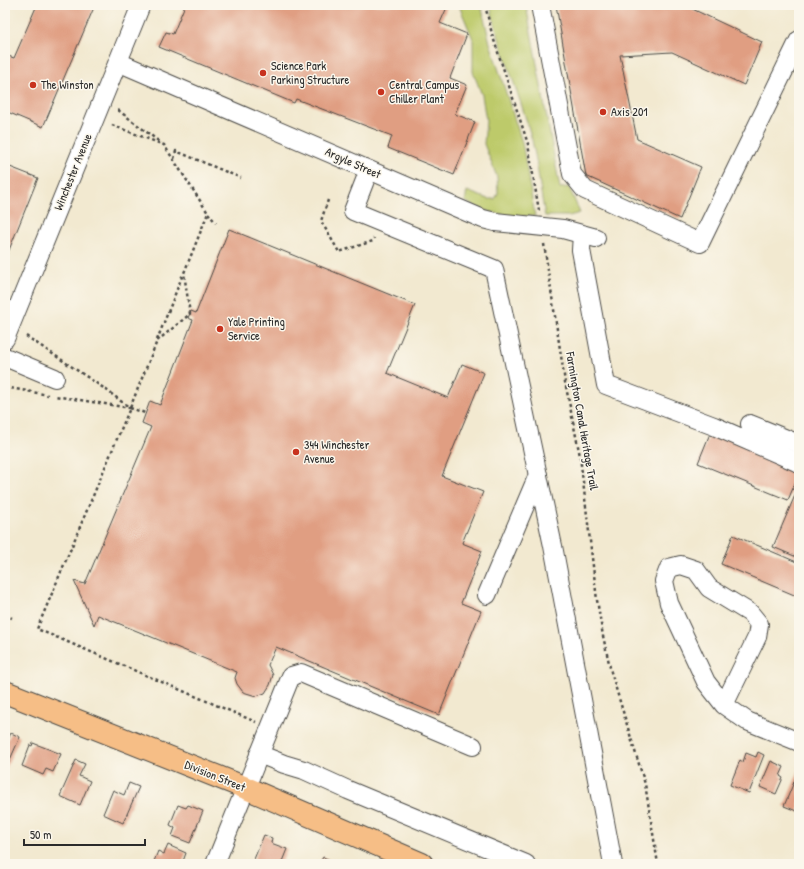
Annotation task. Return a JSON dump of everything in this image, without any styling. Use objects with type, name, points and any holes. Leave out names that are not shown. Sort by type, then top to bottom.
[{"type":"main road","name":"Division Street","points":[[5,692],[246,788],[422,864]]},
{"type":"street","name":"Winchester Avenue","points":[[5,339],[141,5]]},
{"type":"street","points":[[540,5],[572,174],[585,190],[700,243],[799,40]]},
{"type":"street","name":"Argyle Street","points":[[118,62],[483,219],[495,222],[563,229],[589,236],[581,250],[606,385],[714,426],[799,462]]},
{"type":"street","points":[[369,170],[353,211],[494,269],[554,554],[613,864]]},
{"type":"street","points":[[5,357],[55,378]]},
{"type":"street","points":[[750,424],[799,444]]},
{"type":"street","points":[[487,595],[538,475]]},
{"type":"street","points":[[724,705],[757,637],[759,624],[750,613],[709,588],[696,570],[681,565],[669,568],[664,581],[670,603],[706,682],[724,705],[747,721],[799,742]]},
{"type":"street","points":[[215,864],[291,676],[301,673],[473,746]]},
{"type":"street","points":[[259,754],[304,770],[348,790],[526,864]]},
{"type":"path","name":"Farmington Canal Heritage Trail","points":[[485,5],[492,34],[528,144],[565,382],[580,456],[596,592],[603,636],[608,660],[645,784],[658,864]]},
{"type":"path","points":[[118,110],[164,145],[216,223]]},
{"type":"path","points":[[112,125],[164,145]]},
{"type":"path","points":[[174,160],[176,151],[241,178]]},
{"type":"path","points":[[328,200],[321,221],[339,252],[373,241],[381,222]]},
{"type":"path","points":[[208,213],[130,408],[37,629],[257,722]]},
{"type":"path","points":[[157,341],[190,314],[184,273]]},
{"type":"path","points":[[26,336],[105,389],[130,408]]},
{"type":"path","points":[[5,387],[130,408],[145,413]]},
{"type":"path","points":[[5,615],[12,618]]},
{"type":"green space","points":[[460,5],[481,5],[490,43],[522,142],[535,216],[499,214],[473,206],[465,201],[467,191],[488,199],[495,199],[498,193],[497,177],[484,144],[486,121],[482,95],[473,72],[473,39]]},
{"type":"green space","points":[[490,5],[526,5],[560,188],[569,187],[580,213],[569,216],[545,216],[532,140],[499,39]]},
{"type":"building","name":"The Winston","points":[[37,5],[95,5],[43,127],[5,111],[5,55],[14,58]]},
{"type":"building","name":"Central Campus Chiller Plant","points":[[185,5],[448,5],[440,23],[467,34],[450,78],[467,85],[455,114],[475,122],[454,175],[388,148],[392,136],[296,99],[294,103],[159,47],[166,32],[173,34]]},
{"type":"building","name":"Axis 201","points":[[556,5],[684,5],[762,42],[744,85],[672,52],[620,55],[637,139],[701,167],[680,219],[586,176]]},
{"type":"building","points":[[5,165],[38,178],[5,260]]},
{"type":"building","name":"344 Winchester Avenue","points":[[229,229],[415,305],[387,373],[448,398],[462,364],[484,373],[442,476],[483,492],[462,543],[482,551],[461,603],[481,611],[439,715],[276,647],[268,665],[273,675],[270,685],[265,693],[256,696],[243,692],[237,684],[235,678],[237,672],[98,615],[94,625],[74,581],[85,584],[151,427],[142,423],[150,401],[160,405],[193,320],[188,318],[191,311],[196,313]]},
{"type":"building","points":[[711,431],[799,467],[799,474],[788,500],[698,463]]},
{"type":"building","points":[[799,486],[799,558],[773,547]]},
{"type":"building","points":[[733,535],[799,563],[799,597],[721,564]]},
{"type":"building","points":[[11,733],[20,737],[5,771],[5,745]]},
{"type":"building","points":[[33,743],[61,754],[53,772],[46,769],[43,775],[22,766],[30,745],[32,746]]},
{"type":"building","points":[[758,752],[764,755],[749,793],[730,785],[740,760],[743,762],[746,753],[756,757]]},
{"type":"building","points":[[76,760],[85,764],[79,776],[90,781],[80,805],[60,796]]},
{"type":"building","points":[[771,761],[784,767],[780,776],[783,778],[776,794],[760,787]]},
{"type":"building","points":[[799,770],[799,812],[784,806]]},
{"type":"building","points":[[129,783],[139,787],[123,823],[103,814],[113,790],[124,795]]},
{"type":"building","points":[[178,805],[186,808],[188,805],[203,811],[190,843],[172,836],[175,828],[170,825]]},
{"type":"building","points":[[264,835],[272,838],[271,843],[287,849],[281,864],[252,864]]},
{"type":"building","points":[[168,845],[186,853],[182,864],[153,864],[158,851],[164,854]]},
{"type":"building","points":[[323,857],[339,864],[319,864]]},
{"type":"place","name":"Science Park Parking Structure","points":[[263,73]]},
{"type":"place","name":"The Winston","points":[[33,85]]},
{"type":"place","name":"Central Campus Chiller Plant","points":[[381,92]]},
{"type":"place","name":"Axis 201","points":[[603,112]]},
{"type":"place","name":"Yale Printing Service","points":[[220,329]]},
{"type":"place","name":"344 Winchester Avenue","points":[[296,452]]}]
